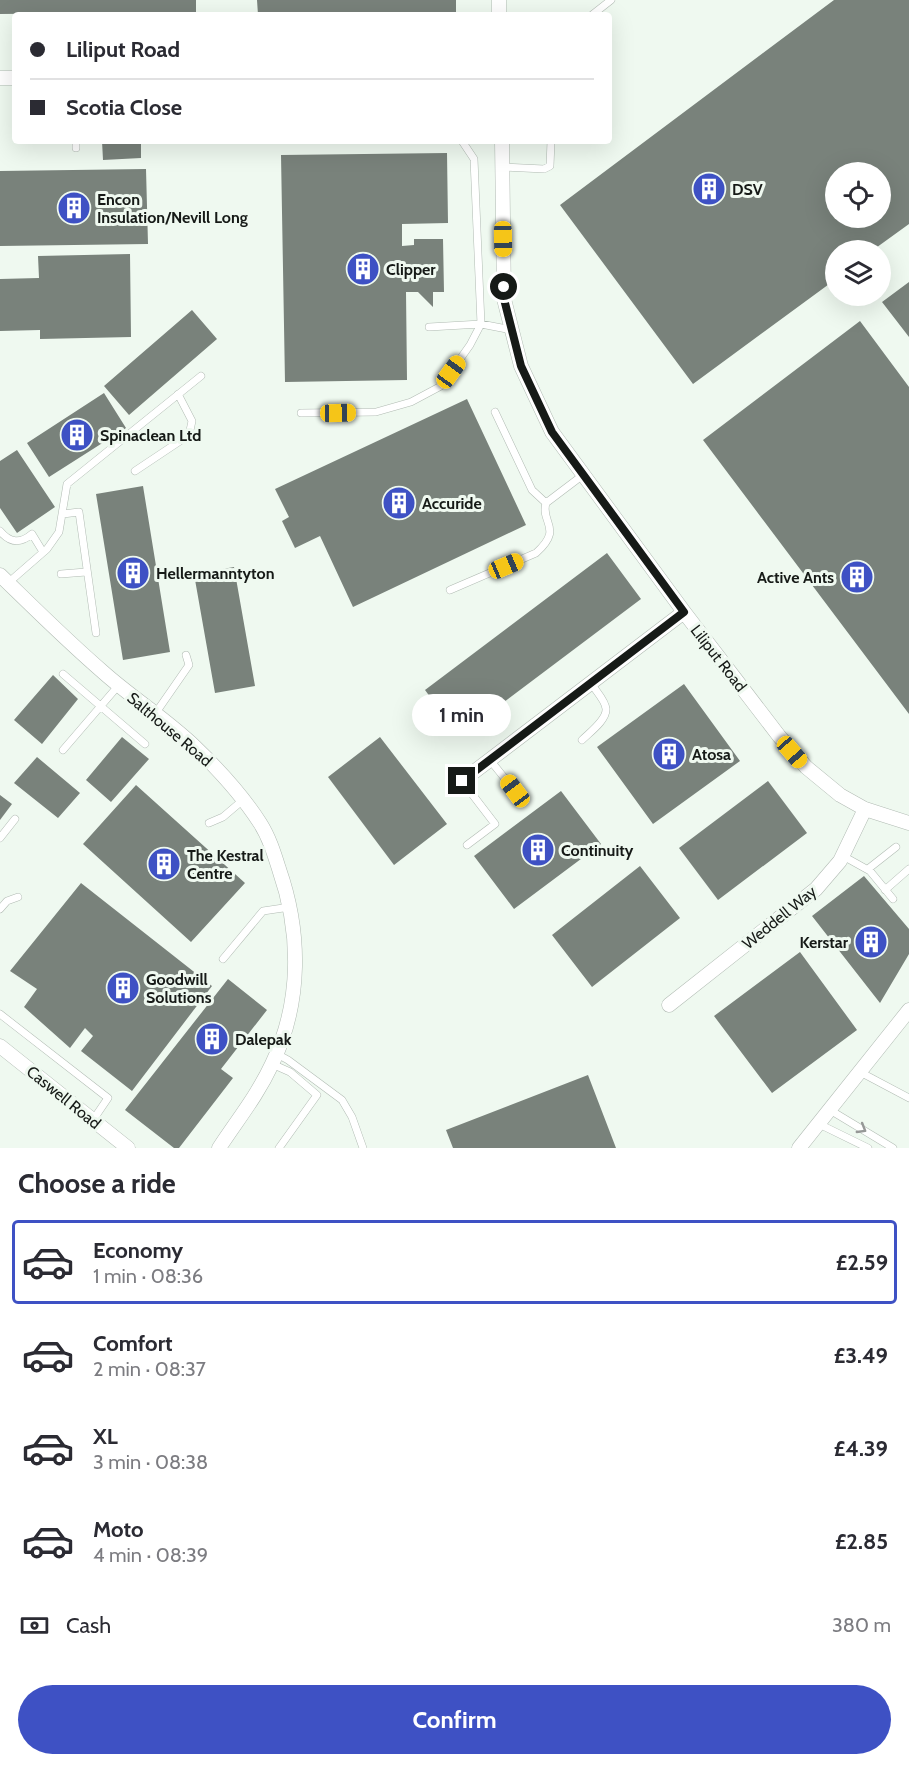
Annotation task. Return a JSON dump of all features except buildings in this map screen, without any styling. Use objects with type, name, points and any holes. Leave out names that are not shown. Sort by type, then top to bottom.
[{"type":"street","name":"Liliput Road","points":[[502,144],[504,299],[521,366],[552,432],[684,612],[779,736],[806,767],[840,795],[865,809],[909,823]]},
{"type":"street","name":"Salthouse Road","points":[[4,579],[70,644],[118,686],[194,746],[243,800],[260,824],[272,849],[290,907],[294,933],[296,971],[286,1030],[250,1106],[219,1148]]},
{"type":"street","points":[[462,781],[684,612]]},
{"type":"street","name":"Weddell Way","points":[[669,1005],[816,889],[843,856],[865,809]]},
{"type":"street","points":[[799,1148],[909,1010]]},
{"type":"street","name":"Caswell Road","points":[[0,1046],[128,1148]]},
{"type":"lane","points":[[596,12],[611,0]]},
{"type":"lane","points":[[301,413],[376,412],[411,402],[441,386],[470,345],[481,324],[474,159],[464,144]]},
{"type":"lane","points":[[502,167],[544,169],[550,166],[551,144]]},
{"type":"lane","points":[[429,327],[481,324],[512,330]]},
{"type":"lane","points":[[4,579],[43,552],[59,532],[67,484],[201,376]]},
{"type":"lane","points":[[135,471],[189,435],[192,421],[178,394]]},
{"type":"lane","points":[[495,412],[532,490],[546,503]]},
{"type":"lane","points":[[450,590],[536,553],[547,543],[550,526],[544,510],[546,503],[584,475]]},
{"type":"lane","points":[[63,514],[79,513],[96,633]]},
{"type":"lane","points":[[0,531],[14,542],[20,542],[32,534],[43,552]]},
{"type":"lane","points":[[62,574],[86,572]]},
{"type":"lane","points":[[155,714],[189,665],[186,655]]},
{"type":"lane","points":[[63,674],[144,744]]},
{"type":"lane","points":[[582,740],[603,719],[606,712],[605,706],[591,684]]},
{"type":"lane","points":[[63,750],[118,686]]},
{"type":"lane","points":[[490,760],[515,791]]},
{"type":"lane","points":[[462,781],[495,824],[467,845]]},
{"type":"lane","points":[[209,823],[224,816],[243,800]]},
{"type":"lane","points":[[0,838],[15,819]]},
{"type":"lane","points":[[868,869],[896,847]]},
{"type":"lane","points":[[843,856],[868,869],[893,899]]},
{"type":"lane","points":[[885,890],[909,869]]},
{"type":"lane","points":[[0,909],[7,901],[18,897]]},
{"type":"lane","points":[[223,959],[263,911],[290,907]]},
{"type":"lane","points":[[0,1014],[108,1098],[93,1120]]},
{"type":"lane","points":[[274,1059],[317,1095],[286,1145],[279,1148]]},
{"type":"lane","points":[[274,1059],[288,1060],[342,1101],[352,1117],[363,1148]]},
{"type":"lane","points":[[860,1072],[909,1098]]},
{"type":"lane","points":[[830,1110],[893,1148]]},
{"type":"lane","points":[[819,1124],[868,1148]]},
{"type":"place","name":"DSV","points":[[709,189]]},
{"type":"place","name":"Encon Insulation/Nevill Long","points":[[74,208]]},
{"type":"place","name":"Clipper","points":[[363,269]]},
{"type":"place","name":"Spinaclean Ltd","points":[[77,435]]},
{"type":"place","name":"Accuride","points":[[399,503]]},
{"type":"place","name":"Hellermanntyton","points":[[133,573]]},
{"type":"place","name":"Active Ants","points":[[857,577]]},
{"type":"place","name":"Atosa","points":[[669,754]]},
{"type":"place","name":"Continuity","points":[[538,850]]},
{"type":"place","name":"The Kestral Centre","points":[[164,864]]},
{"type":"place","name":"Kerstar","points":[[871,942]]},
{"type":"place","name":"Goodwill Solutions","points":[[123,988]]},
{"type":"place","name":"Dalepak","points":[[212,1039]]},
{"type":"route","points":[[462,781],[684,612],[552,432],[521,366],[504,299],[504,287]]}]
